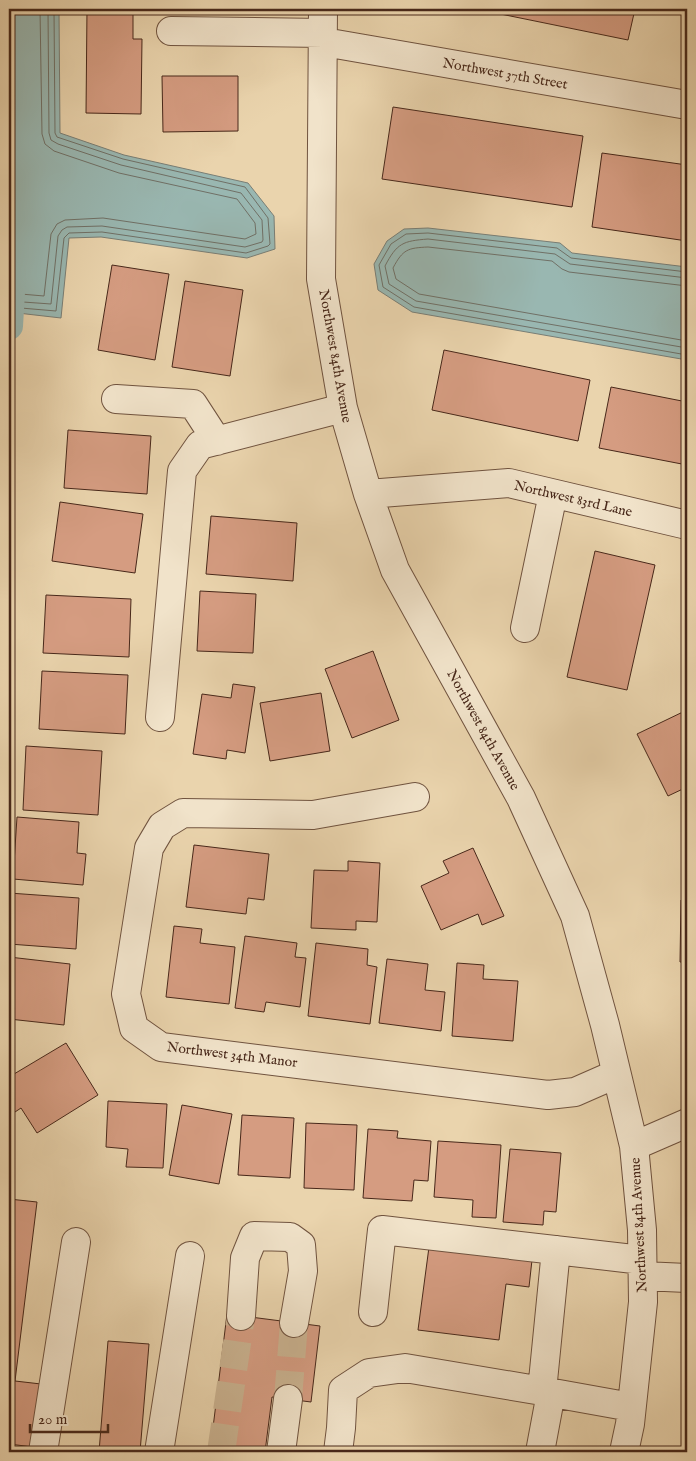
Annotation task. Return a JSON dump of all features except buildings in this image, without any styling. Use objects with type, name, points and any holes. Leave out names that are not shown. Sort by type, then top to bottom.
[{"type":"street","name":"Northwest 37th Street","points":[[171,31],[323,28],[687,105]]},
{"type":"street","name":"Northwest 84th Avenue","points":[[323,28],[321,279],[343,408],[368,494],[395,570],[521,798],[575,916],[605,1025],[634,1146],[642,1230],[643,1302],[624,1452]]},
{"type":"street","points":[[116,399],[193,404],[217,441]]},
{"type":"street","points":[[160,717],[182,471],[200,446],[343,408]]},
{"type":"street","name":"Northwest 83rd Lane","points":[[368,494],[509,483],[687,525]]},
{"type":"street","points":[[525,628],[553,494]]},
{"type":"street","name":"Northwest 34th Manor","points":[[415,797],[313,816],[183,813],[162,826],[149,848],[126,994],[134,1028],[161,1047],[548,1095],[574,1092],[616,1074]]},
{"type":"street","points":[[634,1146],[687,1123]]},
{"type":"street","points":[[373,1312],[382,1230],[556,1250],[687,1278]]},
{"type":"street","points":[[241,1316],[245,1258],[254,1236],[290,1237],[301,1245],[303,1271],[294,1323]]},
{"type":"street","points":[[43,1452],[76,1242]]},
{"type":"street","points":[[540,1452],[556,1250]]},
{"type":"street","points":[[159,1452],[190,1256]]},
{"type":"street","points":[[338,1452],[343,1390],[369,1372],[405,1368],[631,1407]]},
{"type":"street","points":[[281,1452],[288,1399]]},
{"type":"water","points":[[9,9],[59,9],[60,133],[124,155],[248,183],[274,216],[275,249],[247,258],[101,237],[69,238],[61,318],[9,312]]},
{"type":"water","points":[[428,228],[560,243],[572,253],[687,267],[687,360],[412,312],[378,290],[374,264],[387,241],[404,229]]},
{"type":"waterway","points":[[9,326],[12,275]]},
{"type":"tunnel","points":[[221,1452],[241,1316]]},
{"type":"tunnel","points":[[288,1399],[294,1323]]}]
